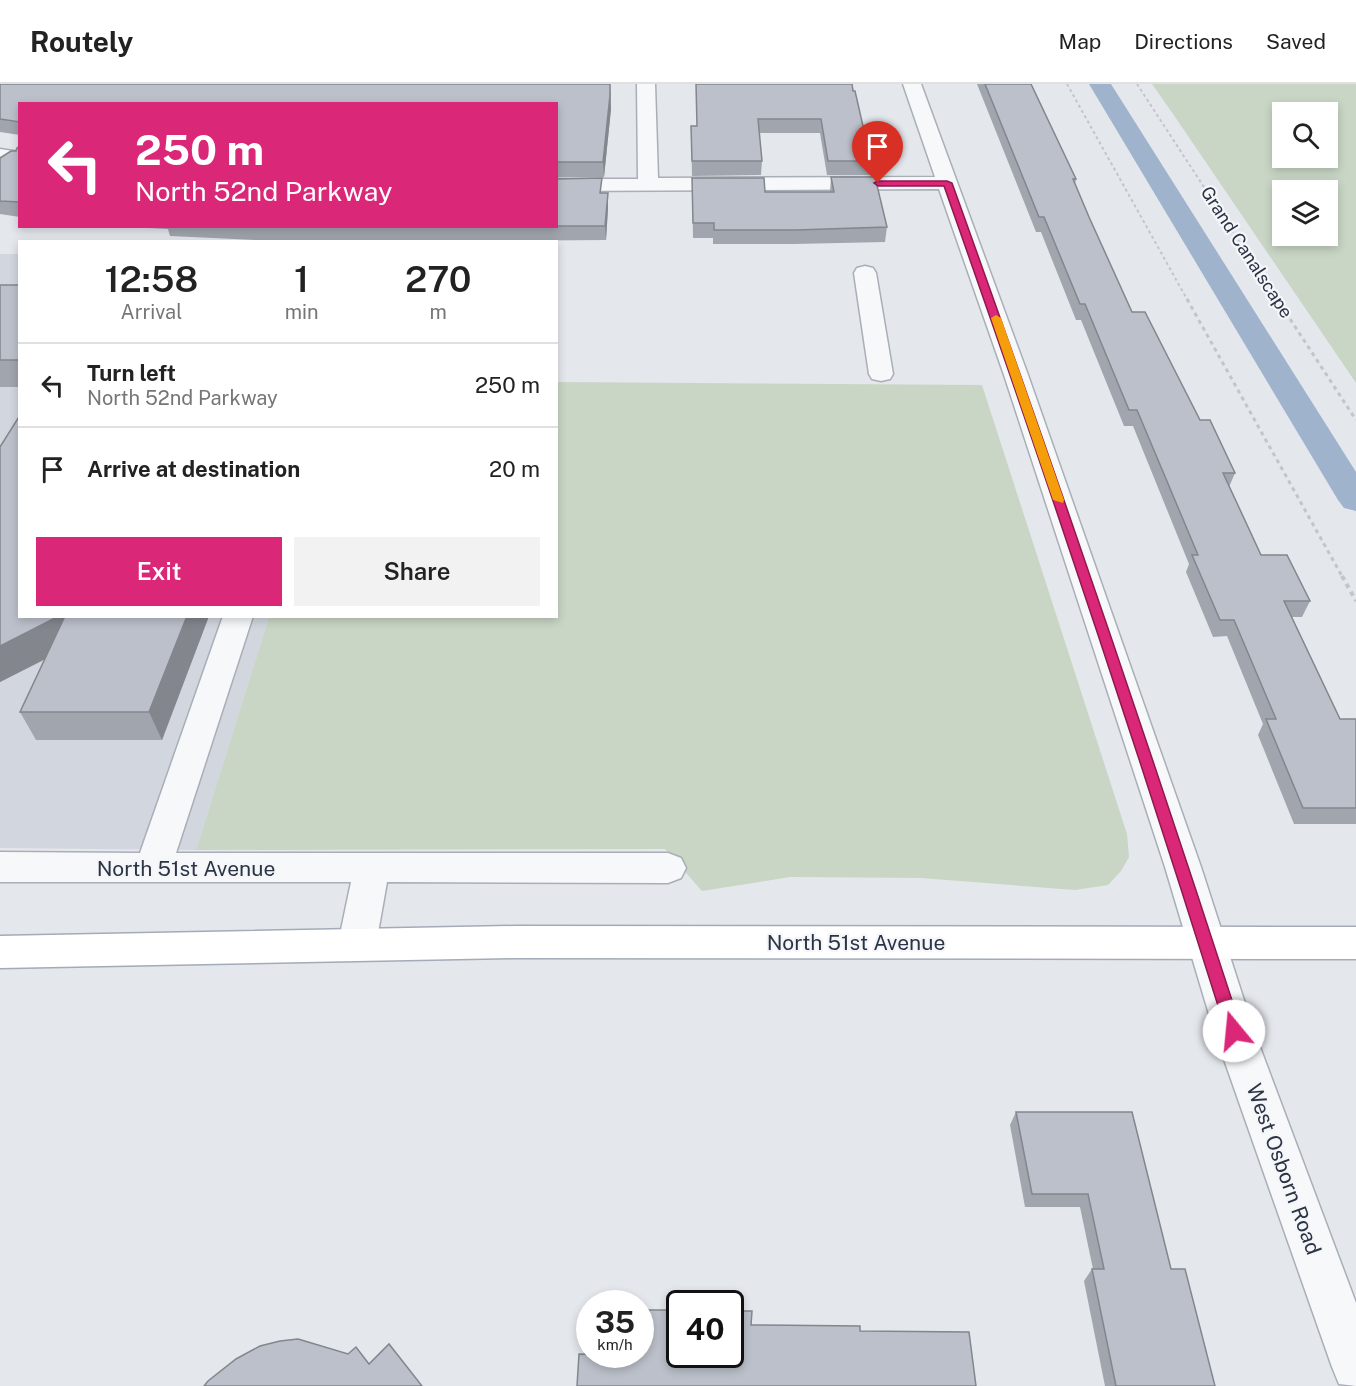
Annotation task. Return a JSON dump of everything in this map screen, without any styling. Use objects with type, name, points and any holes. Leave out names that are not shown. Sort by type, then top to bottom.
[{"type":"main road","name":"North 51st Avenue","points":[[0,952],[357,944],[1356,944]]},
{"type":"street","points":[[646,84],[648,184]]},
{"type":"street","name":"West Osborn Road","points":[[912,84],[1016,375],[1207,943],[1234,1031],[1356,1367]]},
{"type":"street","points":[[0,155],[18,158]]},
{"type":"street","points":[[558,185],[947,183]]},
{"type":"street","points":[[865,273],[881,374]]},
{"type":"street","points":[[153,867],[237,618]]},
{"type":"street","name":"North 51st Avenue","points":[[0,867],[668,868]]},
{"type":"street","points":[[357,944],[372,868]]},
{"type":"path","points":[[1067,84],[1356,601]]},
{"type":"path","name":"Grand Canalscape","points":[[1137,84],[1356,420]]},
{"type":"shaded area","points":[[0,254],[18,254],[18,618],[269,618],[196,850],[0,848]]},
{"type":"green space","points":[[1152,84],[1356,84],[1356,383],[1171,111]]},
{"type":"green space","points":[[558,382],[982,385],[1127,834],[1129,857],[1121,871],[1108,885],[1075,890],[921,878],[790,877],[702,891],[665,849],[196,850],[269,618],[558,618]]},
{"type":"building","points":[[0,84],[610,84],[603,162],[558,162],[558,102],[18,102],[18,122],[0,119]]},
{"type":"building","points":[[696,84],[852,84],[871,161],[828,161],[821,119],[758,119],[762,161],[692,161],[691,126],[697,126]]},
{"type":"building","points":[[985,84],[1031,84],[1076,179],[1073,179],[1132,312],[1145,312],[1200,420],[1210,420],[1235,473],[1223,473],[1261,555],[1287,555],[1310,601],[1284,601],[1340,719],[1356,719],[1356,808],[1303,808],[1266,719],[1276,719],[1234,620],[1220,620],[1192,555],[1198,555],[1137,410],[1129,410],[1085,304],[1080,304],[1044,217],[1039,217]]},
{"type":"building","points":[[17,148],[18,202],[0,201],[0,158],[11,151],[16,151]]},
{"type":"building","points":[[831,177],[875,177],[887,227],[714,230],[714,223],[693,223],[692,178],[764,178],[765,192],[834,192]]},
{"type":"building","points":[[602,178],[600,193],[608,193],[605,226],[558,226],[558,179]]},
{"type":"building","points":[[0,285],[18,285],[18,360],[0,360]]},
{"type":"building","points":[[18,418],[18,618],[55,618],[0,646],[0,447]]},
{"type":"building","points":[[64,618],[186,618],[149,712],[20,712]]},
{"type":"building","points":[[1016,1112],[1132,1112],[1171,1269],[1185,1269],[1215,1386],[1116,1386],[1092,1269],[1104,1269],[1088,1194],[1032,1194]]},
{"type":"building","points":[[654,1310],[666,1310],[666,1368],[744,1368],[744,1311],[752,1311],[751,1325],[860,1326],[860,1331],[969,1332],[976,1386],[577,1386],[578,1368],[654,1368]]},
{"type":"building","points":[[298,1339],[348,1354],[356,1347],[369,1364],[389,1344],[422,1386],[204,1386],[236,1359],[260,1346]]},
{"type":"waterway","points":[[1100,84],[1356,500]]},
{"type":"slow traffic","points":[[996,318],[1059,500]]},
{"type":"route","points":[[878,183],[947,183],[1016,375],[1161,801],[1234,1031]]}]
